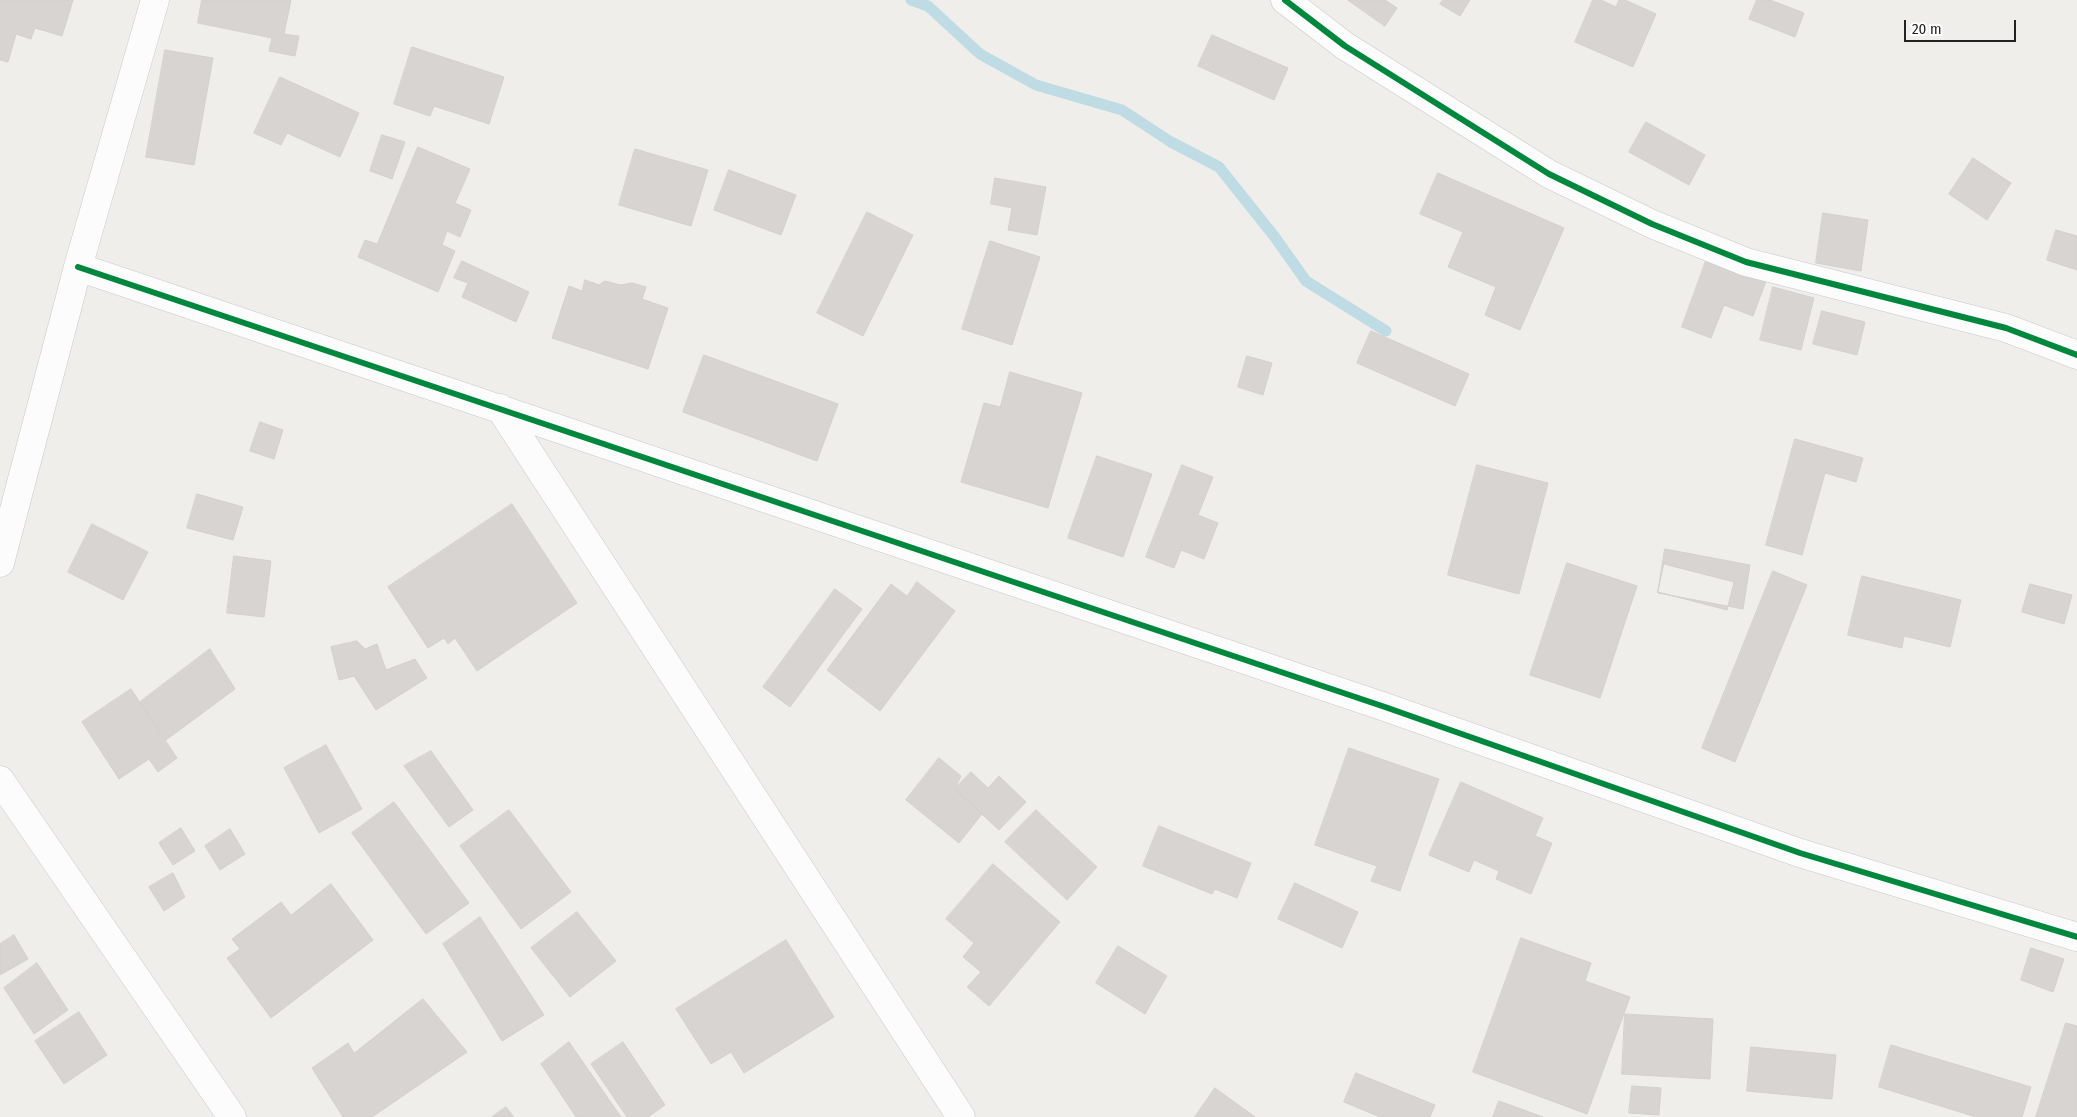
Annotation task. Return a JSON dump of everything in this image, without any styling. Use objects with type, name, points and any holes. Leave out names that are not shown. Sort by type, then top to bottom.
[{"type":"street","points":[[0,563],[78,267],[155,0]]},
{"type":"street","points":[[1285,0],[1345,46],[1549,174],[1652,224],[1746,262],[2006,328],[2077,355]]},
{"type":"street","points":[[78,267],[1375,704],[1800,853],[2077,938]]},
{"type":"street","points":[[500,408],[961,1117]]},
{"type":"street","points":[[0,780],[232,1117]]},
{"type":"building","points":[[0,0],[73,0],[62,36],[35,28],[31,39],[16,34],[8,62],[0,60]]},
{"type":"building","points":[[202,0],[291,0],[284,34],[299,36],[295,56],[269,51],[272,38],[198,23]]},
{"type":"building","points":[[1348,0],[1385,0],[1397,8],[1385,26]]},
{"type":"building","points":[[1443,0],[1470,0],[1460,16],[1440,4]]},
{"type":"building","points":[[1593,0],[1601,0],[1616,7],[1619,0],[1625,0],[1656,14],[1633,67],[1575,42]]},
{"type":"building","points":[[1757,0],[1770,0],[1804,13],[1795,37],[1749,19]]},
{"type":"building","points":[[1212,35],[1288,68],[1274,100],[1198,66]]},
{"type":"building","points":[[412,47],[504,77],[489,124],[434,106],[430,116],[394,104]]},
{"type":"building","points":[[165,50],[213,58],[194,165],[146,157]]},
{"type":"building","points":[[280,77],[359,113],[340,157],[287,133],[281,145],[254,133]]},
{"type":"building","points":[[1646,122],[1705,155],[1689,185],[1629,152]]},
{"type":"building","points":[[382,135],[405,142],[392,179],[370,171]]},
{"type":"building","points":[[418,147],[470,169],[455,203],[471,210],[460,237],[447,231],[442,245],[455,251],[438,292],[358,257],[365,240],[377,244]]},
{"type":"building","points":[[635,149],[708,170],[691,226],[619,205]]},
{"type":"building","points":[[1973,158],[2011,183],[1987,220],[1949,194]]},
{"type":"building","points":[[729,170],[796,195],[781,235],[714,210]]},
{"type":"building","points":[[1438,173],[1564,228],[1520,330],[1485,315],[1496,287],[1448,267],[1463,232],[1420,214]]},
{"type":"building","points":[[995,178],[1046,187],[1037,235],[1008,230],[1012,208],[991,204]]},
{"type":"building","points":[[867,212],[913,235],[863,336],[817,313]]},
{"type":"building","points":[[1823,213],[1868,220],[1861,271],[1816,263]]},
{"type":"building","points":[[2056,230],[2077,236],[2077,270],[2047,260]]},
{"type":"building","points":[[990,241],[1040,257],[1012,345],[962,329]]},
{"type":"building","points":[[1707,258],[1766,281],[1753,316],[1724,305],[1711,338],[1682,327]]},
{"type":"building","points":[[462,261],[529,292],[516,322],[462,297],[468,283],[454,278]]},
{"type":"building","points":[[585,280],[599,285],[605,281],[621,285],[632,283],[646,287],[642,299],[668,308],[648,369],[552,338],[569,286],[582,291]]},
{"type":"building","points":[[1773,287],[1814,298],[1801,350],[1760,340]]},
{"type":"building","points":[[1822,311],[1865,322],[1857,355],[1813,344]]},
{"type":"building","points":[[1371,331],[1469,374],[1455,406],[1357,363]]},
{"type":"building","points":[[704,355],[838,404],[817,461],[683,412]]},
{"type":"building","points":[[1247,356],[1272,363],[1263,395],[1238,387]]},
{"type":"building","points":[[1010,372],[1082,393],[1048,508],[961,482],[984,403],[1000,407]]},
{"type":"building","points":[[260,422],[283,430],[274,459],[250,451]]},
{"type":"building","points":[[1795,439],[1863,458],[1856,482],[1825,473],[1802,555],[1766,545]]},
{"type":"building","points":[[1097,456],[1152,474],[1123,557],[1068,538]]},
{"type":"building","points":[[1182,465],[1213,477],[1198,515],[1218,523],[1204,559],[1181,550],[1174,568],[1146,557]]},
{"type":"building","points":[[1477,465],[1548,483],[1519,594],[1448,575]]},
{"type":"building","points":[[197,494],[243,507],[233,540],[187,528]]},
{"type":"building","points":[[512,504],[577,603],[477,671],[455,638],[448,644],[444,638],[428,648],[388,587]]},
{"type":"building","points":[[92,524],[148,552],[123,600],[68,572]]},
{"type":"building","points":[[1665,549],[1750,565],[1743,609],[1658,593]]},
{"type":"building","points":[[234,556],[271,561],[264,617],[227,613]]},
{"type":"building","points":[[1567,563],[1637,586],[1600,698],[1530,675]]},
{"type":"building","points":[[1664,564],[1734,582],[1727,610],[1658,592]]},
{"type":"building","points":[[1773,571],[1807,585],[1735,762],[1702,748]]},
{"type":"building","points":[[1862,576],[1961,600],[1950,647],[1904,636],[1902,648],[1848,635]]},
{"type":"building","points":[[917,582],[955,611],[880,711],[827,670],[891,584],[907,596]]},
{"type":"building","points":[[2030,584],[2072,595],[2064,624],[2022,612]]},
{"type":"building","points":[[835,589],[862,609],[790,707],[763,687]]},
{"type":"building","points":[[357,641],[365,649],[377,644],[386,670],[415,659],[427,678],[376,710],[354,676],[339,680],[331,647]]},
{"type":"building","points":[[210,649],[235,689],[166,740],[140,702]]},
{"type":"building","points":[[131,689],[177,758],[158,772],[149,759],[119,779],[82,722]]},
{"type":"building","points":[[326,745],[362,809],[319,833],[284,768]]},
{"type":"building","points":[[1349,748],[1439,779],[1400,891],[1371,881],[1377,866],[1315,845]]},
{"type":"building","points":[[431,751],[473,810],[449,827],[404,766]]},
{"type":"building","points":[[939,758],[961,776],[955,789],[982,814],[959,843],[906,800]]},
{"type":"building","points":[[971,772],[988,788],[999,776],[1026,802],[999,830],[955,789]]},
{"type":"building","points":[[1461,782],[1543,818],[1535,836],[1552,843],[1531,894],[1496,879],[1499,871],[1474,860],[1469,872],[1429,855]]},
{"type":"building","points":[[394,802],[469,903],[426,934],[352,833]]},
{"type":"building","points":[[509,810],[571,892],[521,929],[460,846]]},
{"type":"building","points":[[1036,810],[1097,867],[1067,900],[1005,842]]},
{"type":"building","points":[[1159,826],[1251,863],[1237,898],[1215,889],[1212,894],[1143,866]]},
{"type":"building","points":[[181,828],[195,851],[173,865],[159,843]]},
{"type":"building","points":[[230,829],[245,854],[220,870],[205,846]]},
{"type":"building","points":[[993,864],[1060,922],[989,1006],[967,987],[981,972],[963,957],[974,943],[946,919]]},
{"type":"building","points":[[173,873],[185,897],[164,911],[149,887]]},
{"type":"building","points":[[1295,883],[1358,912],[1342,948],[1278,919]]},
{"type":"building","points":[[331,884],[373,940],[271,1018],[227,958],[240,949],[232,939],[281,902],[291,915]]},
{"type":"building","points":[[577,912],[616,961],[570,997],[531,948]]},
{"type":"building","points":[[480,917],[544,1015],[502,1041],[443,944]]},
{"type":"building","points":[[14,935],[28,959],[0,975],[0,944]]},
{"type":"building","points":[[1521,938],[1591,963],[1585,981],[1630,997],[1587,1114],[1473,1072]]},
{"type":"building","points":[[786,940],[834,1017],[744,1073],[731,1052],[711,1064],[676,1009]]},
{"type":"building","points":[[1118,946],[1167,976],[1145,1014],[1096,983]]},
{"type":"building","points":[[2031,948],[2064,959],[2053,992],[2021,980]]},
{"type":"building","points":[[37,963],[68,1010],[34,1034],[4,988]]},
{"type":"building","points":[[423,999],[467,1052],[372,1117],[343,1117],[312,1068],[348,1043],[354,1053]]},
{"type":"building","points":[[79,1012],[107,1055],[64,1084],[35,1041]]},
{"type":"building","points":[[1625,1014],[1713,1019],[1710,1079],[1622,1074]]},
{"type":"building","points":[[2066,1023],[2077,1026],[2077,1117],[2036,1117]]},
{"type":"building","points":[[569,1042],[621,1117],[576,1117],[541,1064]]},
{"type":"building","points":[[623,1042],[665,1105],[648,1117],[627,1117],[591,1064]]},
{"type":"building","points":[[1891,1045],[2031,1087],[2022,1117],[1976,1117],[1879,1087]]},
{"type":"building","points":[[1751,1047],[1836,1055],[1832,1099],[1747,1091]]},
{"type":"building","points":[[1356,1073],[1435,1105],[1430,1117],[1380,1117],[1344,1102]]},
{"type":"building","points":[[1632,1086],[1661,1088],[1659,1115],[1629,1113]]},
{"type":"building","points":[[1215,1088],[1255,1117],[1195,1117]]},
{"type":"building","points":[[1499,1101],[1543,1117],[1493,1117]]},
{"type":"building","points":[[506,1107],[514,1117],[492,1117]]},
{"type":"waterway","points":[[911,0],[928,6],[980,54],[1036,85],[1122,110],[1171,142],[1219,167],[1274,236],[1306,281],[1386,331]]},
{"type":"cycle path","points":[[1285,0],[1345,46],[1549,174],[1652,224],[1746,262],[2006,328],[2077,355]]},
{"type":"cycle path","points":[[78,267],[1385,707],[1800,853],[2077,937]]}]
